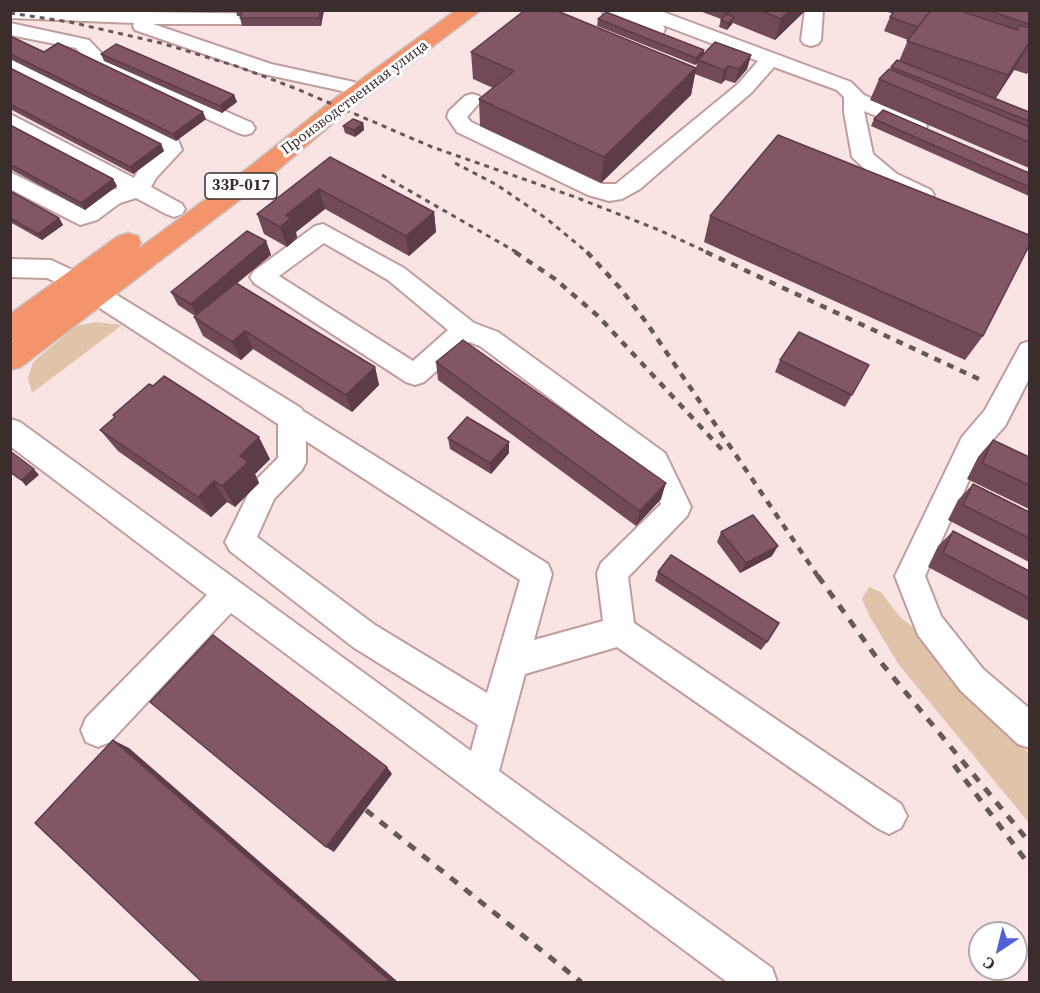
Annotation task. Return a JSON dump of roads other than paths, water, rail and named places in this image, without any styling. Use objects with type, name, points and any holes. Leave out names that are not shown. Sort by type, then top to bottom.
[{"type":"highway","name":"Производственная улица","points":[[10,359],[174,209],[347,86],[447,10]]},
{"type":"highway","name":"Производственная улица","points":[[10,330],[87,288],[262,170],[338,106],[471,10]]},
{"type":"street","points":[[95,10],[266,69],[347,86]]},
{"type":"street","points":[[611,10],[697,45],[745,50]]},
{"type":"street","points":[[639,10],[856,90],[931,132]]},
{"type":"street","points":[[811,40],[814,10]]},
{"type":"street","points":[[10,12],[118,18],[292,20]]},
{"type":"street","points":[[10,29],[82,44],[99,62],[245,128]]},
{"type":"street","points":[[472,100],[459,111],[457,117],[464,127],[596,190],[609,193],[622,190],[632,184],[745,88],[771,59]]},
{"type":"street","points":[[10,65],[170,145],[171,150],[147,174],[139,189],[112,198],[89,214],[80,217],[10,179]]},
{"type":"street","points":[[856,90],[854,112],[863,157],[889,179],[946,204]]},
{"type":"street","points":[[10,120],[174,209]]},
{"type":"street","points":[[465,330],[415,375],[262,277],[323,232],[396,274],[465,330],[489,339],[655,461],[677,507],[612,573],[620,631],[889,816]]},
{"type":"street","points":[[10,268],[51,269],[87,288],[292,416],[537,574],[480,777]]},
{"type":"street","points":[[1029,351],[995,418],[972,445],[962,491],[941,536],[910,576],[929,625],[972,680],[1029,732]]},
{"type":"street","points":[[292,416],[292,462],[264,491],[240,542],[364,636],[496,718]]},
{"type":"street","points":[[10,430],[758,982]]},
{"type":"street","points":[[972,445],[1000,458]]},
{"type":"street","points":[[98,730],[229,593]]},
{"type":"street","points":[[512,662],[620,631]]},
{"type":"railway","points":[[10,13],[70,22],[161,43],[239,67],[297,89],[432,147],[575,197],[659,230],[709,253]]},
{"type":"railway","points":[[455,163],[497,185],[547,219],[588,253]]},
{"type":"railway","points":[[382,175],[518,253]]},
{"type":"railway","points":[[515,252],[555,279],[598,316],[726,454]]},
{"type":"railway","points":[[706,252],[983,381]]},
{"type":"railway","points":[[588,253],[620,288],[646,322],[819,578]]},
{"type":"railway","points":[[818,576],[874,654],[1030,843]]},
{"type":"railway","points":[[954,765],[1030,866]]},
{"type":"railway","points":[[352,799],[581,982]]}]
